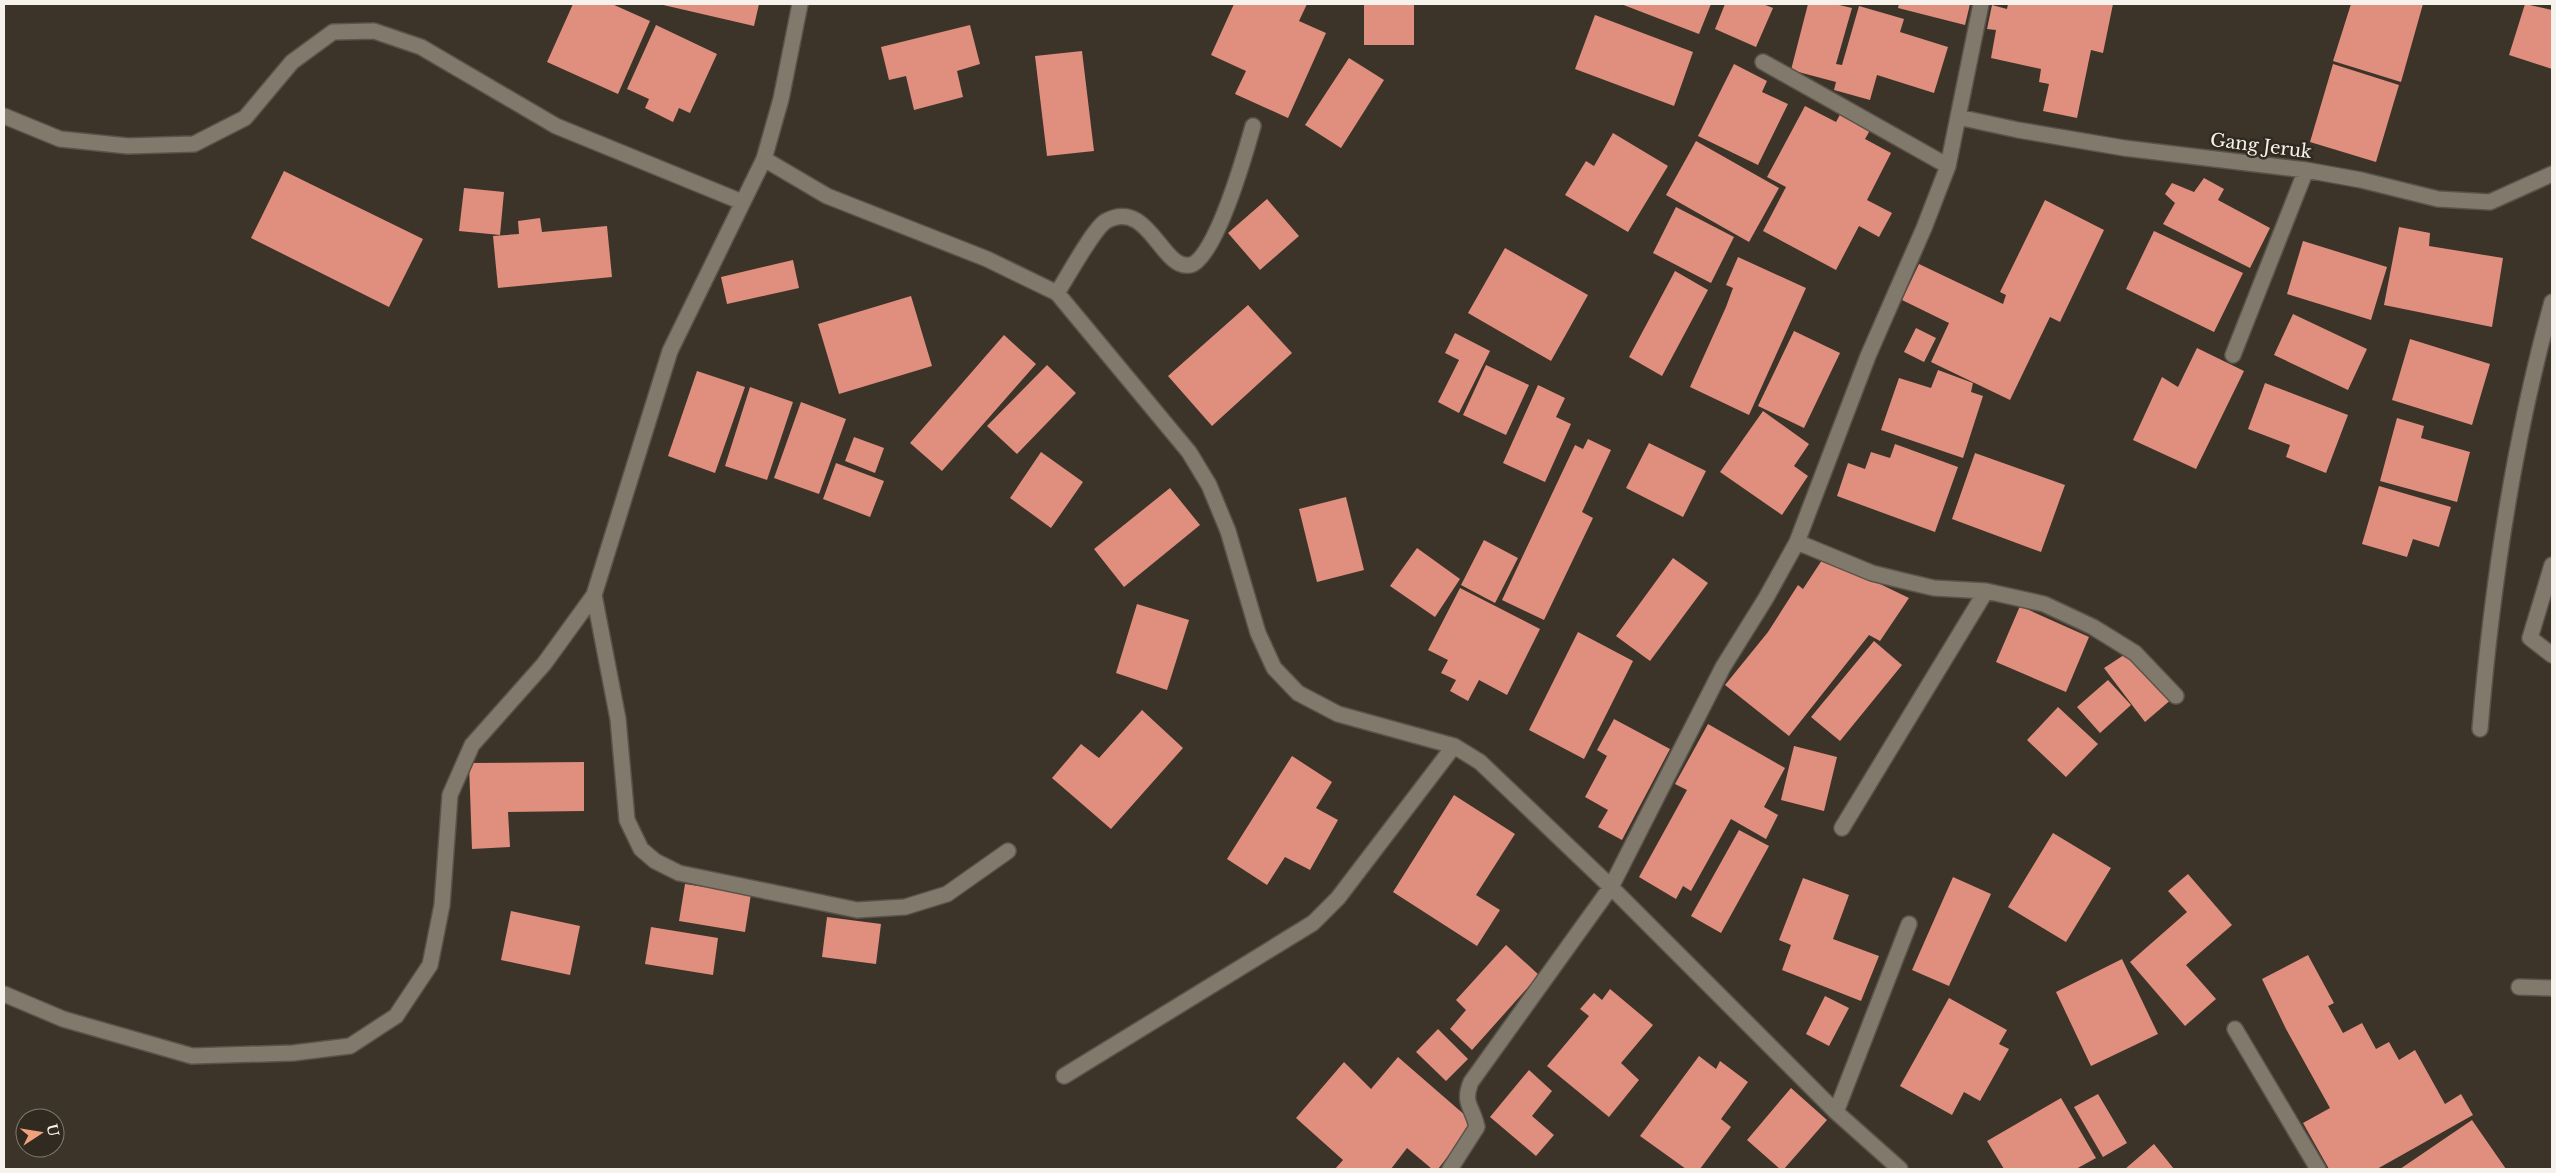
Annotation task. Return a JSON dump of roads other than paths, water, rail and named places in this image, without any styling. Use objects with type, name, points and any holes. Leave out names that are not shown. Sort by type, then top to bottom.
[{"type":"street","points":[[4,994],[63,1019],[192,1056],[292,1053],[350,1046],[396,1016],[430,965],[442,905],[450,795],[472,745],[544,664],[594,595],[612,543],[670,351],[764,159],[781,99],[800,4]]},
{"type":"street","points":[[1450,1169],[1477,1127],[1474,1114],[1468,1107],[1467,1096],[1471,1082],[1611,887],[1723,667],[1766,598],[1797,542],[1868,356],[1924,228],[1948,166],[1981,4]]},
{"type":"street","points":[[4,116],[60,139],[128,146],[194,144],[245,118],[292,62],[333,32],[374,31],[421,47],[556,126],[742,202]]},
{"type":"street","points":[[1763,62],[1948,166]]},
{"type":"street","name":"Gang Jeruk","points":[[1958,117],[2018,130],[2124,148],[2306,170],[2361,180],[2438,199],[2490,202],[2552,174]]},
{"type":"street","points":[[1057,294],[1096,232],[1105,222],[1118,216],[1134,220],[1150,231],[1178,263],[1189,266],[1199,261],[1227,209],[1253,126]]},
{"type":"street","points":[[764,159],[828,196],[987,259],[1057,294],[1189,452],[1209,485],[1228,531],[1258,633],[1274,668],[1298,693],[1338,714],[1454,746],[1480,762],[1611,887],[1836,1112],[1900,1169]]},
{"type":"street","points":[[2233,355],[2306,170]]},
{"type":"street","points":[[2480,728],[2488,630],[2514,462],[2536,360],[2552,302]]},
{"type":"street","points":[[1797,542],[1872,573],[1934,588],[1986,591],[2044,604],[2093,627],[2135,653],[2176,696]]},
{"type":"street","points":[[2552,564],[2530,638],[2552,655]]},
{"type":"street","points":[[1842,828],[1986,591]]},
{"type":"street","points":[[594,595],[618,719],[627,820],[641,849],[656,861],[679,873],[857,910],[905,907],[947,894],[1008,852]]},
{"type":"street","points":[[1064,1076],[1313,923],[1338,898],[1454,746]]},
{"type":"street","points":[[1836,1112],[1909,924]]},
{"type":"street","points":[[2519,987],[2552,988]]},
{"type":"street","points":[[2235,1029],[2318,1169]]}]
